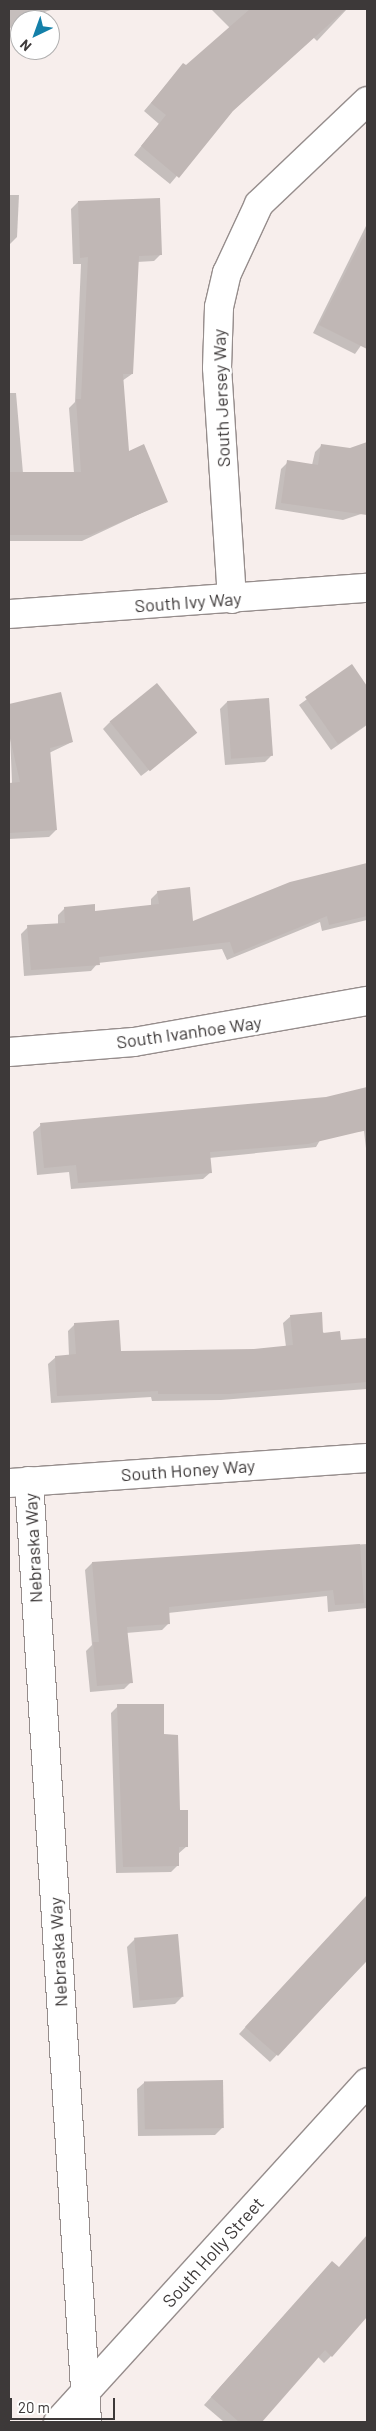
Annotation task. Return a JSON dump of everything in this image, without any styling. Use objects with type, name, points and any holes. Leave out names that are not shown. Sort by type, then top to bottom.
[{"type":"street","name":"South Jersey Way","points":[[232,599],[217,368],[219,307],[227,273],[259,204],[367,101]]},
{"type":"street","name":"South Ivy Way","points":[[9,614],[367,588]]},
{"type":"street","name":"South Ivanhoe Way","points":[[9,1052],[134,1042],[367,1001]]},
{"type":"street","name":"South Honey Way","points":[[19,1482],[367,1458]]},
{"type":"street","name":"Nebraska Way","points":[[19,1482],[87,2422]]},
{"type":"street","name":"South Holly Street","points":[[58,2422],[367,2082]]},
{"type":"building","points":[[250,9],[346,9],[233,111],[179,178],[141,146],[166,115],[151,103],[183,63],[186,65]]},
{"type":"building","points":[[160,198],[162,255],[139,256],[133,374],[123,374],[129,451],[144,444],[168,502],[90,535],[9,535],[9,472],[81,472],[76,399],[81,399],[88,257],[80,258],[78,201]]},
{"type":"building","points":[[367,230],[367,349],[319,325]]},
{"type":"building","points":[[367,442],[367,515],[281,503],[287,460],[318,465],[321,444],[350,448]]},
{"type":"building","points":[[352,664],[367,686],[367,724],[338,744],[305,697]]},
{"type":"building","points":[[157,683],[197,733],[150,771],[110,721]]},
{"type":"building","points":[[61,692],[73,742],[50,748],[57,830],[9,833],[9,783],[20,782],[9,734],[9,704]]},
{"type":"building","points":[[269,698],[273,756],[231,759],[227,701]]},
{"type":"building","points":[[367,863],[367,916],[329,925],[327,916],[234,954],[230,942],[99,957],[100,965],[31,970],[27,925],[65,923],[64,907],[95,904],[95,911],[159,904],[157,891],[190,887],[193,921],[290,882]]},
{"type":"building","points":[[367,1087],[367,1130],[308,1144],[210,1152],[212,1173],[78,1183],[76,1165],[44,1168],[40,1123],[326,1097]]},
{"type":"building","points":[[322,1312],[323,1333],[340,1331],[341,1340],[367,1338],[367,1382],[229,1394],[158,1394],[158,1391],[57,1396],[55,1356],[76,1354],[74,1323],[119,1320],[121,1351],[254,1349],[293,1345],[290,1315]]},
{"type":"building","points":[[360,1544],[364,1603],[335,1605],[333,1590],[169,1607],[170,1624],[127,1627],[133,1683],[97,1686],[93,1642],[99,1642],[92,1562]]},
{"type":"building","points":[[117,1704],[164,1704],[164,1734],[178,1735],[180,1810],[188,1810],[188,1847],[179,1847],[179,1866],[123,1867]]},
{"type":"building","points":[[367,1895],[367,1960],[278,2056],[245,2027]]},
{"type":"building","points":[[178,1934],[183,1997],[140,2001],[134,1938]]},
{"type":"building","points":[[223,2080],[224,2128],[145,2129],[144,2081]]},
{"type":"building","points":[[367,2235],[367,2317],[332,2357],[325,2350],[262,2422],[239,2422],[211,2397],[332,2261],[339,2267]]}]
